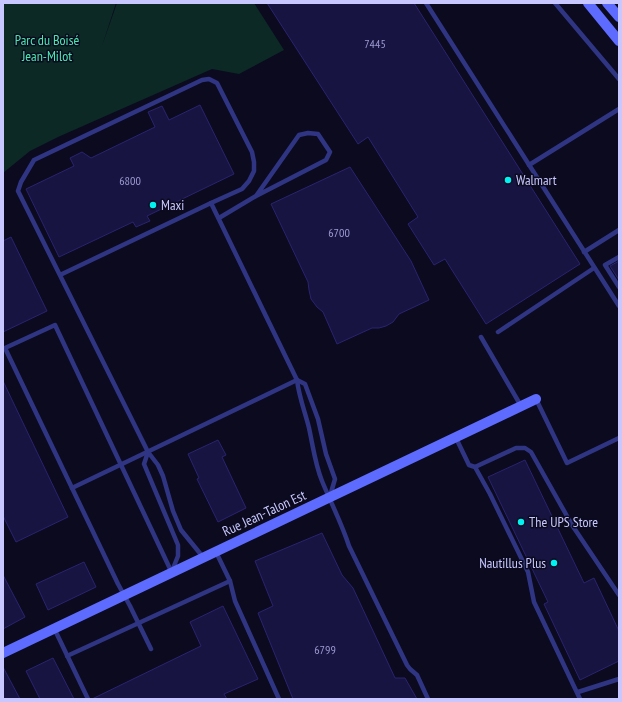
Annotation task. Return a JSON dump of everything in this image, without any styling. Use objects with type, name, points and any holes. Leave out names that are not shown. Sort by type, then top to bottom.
[{"type":"main road","points":[[588,3],[619,41]]},
{"type":"main road","points":[[607,3],[619,17]]},
{"type":"main road","name":"Rue Jean-Talon Est","points":[[3,652],[536,399]]},
{"type":"lane","points":[[426,3],[619,306]]},
{"type":"lane","points":[[555,3],[619,79]]},
{"type":"lane","points":[[60,275],[242,189],[249,181],[254,171],[252,152],[217,83],[209,79],[202,80],[34,160],[21,182],[18,191],[148,452],[158,465],[163,476],[173,511],[181,530],[203,558]]},
{"type":"lane","points":[[529,165],[619,109]]},
{"type":"lane","points":[[219,218],[256,196],[326,160],[330,152],[318,134],[308,133],[299,135],[256,196]]},
{"type":"lane","points":[[211,203],[297,380],[299,395],[322,482],[349,546],[406,665],[418,675],[428,699]]},
{"type":"lane","points":[[584,252],[619,230]]},
{"type":"lane","points":[[619,257],[605,265],[619,287]]},
{"type":"lane","points":[[498,332],[594,268]]},
{"type":"lane","points":[[150,649],[139,623],[124,595],[5,348],[55,325],[172,572]]},
{"type":"lane","points":[[481,338],[513,389],[521,406]]},
{"type":"lane","points":[[72,488],[297,380]]},
{"type":"lane","points":[[297,380],[305,384],[318,419],[326,454],[335,479],[330,498]]},
{"type":"lane","points":[[536,399],[567,463],[619,438]]},
{"type":"lane","points":[[456,438],[469,465],[475,467],[490,494],[528,572],[534,602],[580,699]]},
{"type":"lane","points":[[475,467],[516,448],[525,448],[531,452],[572,524],[619,595]]},
{"type":"lane","points":[[148,452],[144,464],[178,545],[178,556],[172,572]]},
{"type":"lane","points":[[216,552],[230,581],[235,601],[279,699]]},
{"type":"lane","points":[[67,656],[230,581]]},
{"type":"lane","points":[[53,628],[88,699]]},
{"type":"lane","points":[[578,692],[619,679]]},
{"type":"green space","name":"Parc du Boisé Jean-Milot","points":[[3,3],[116,3],[102,46],[117,3],[254,3],[284,50],[239,74],[212,69],[58,137],[30,151],[3,173]]},
{"type":"building","points":[[267,3],[414,3],[580,264],[486,324],[445,259],[434,265],[408,224],[418,217],[368,137],[358,144]]},
{"type":"building","points":[[200,105],[234,174],[147,216],[150,221],[136,227],[133,222],[59,257],[26,189],[74,166],[70,158],[82,152],[91,158],[155,127],[148,112],[162,106],[169,120]]},
{"type":"building","points":[[350,167],[411,261],[429,300],[399,314],[393,322],[386,326],[372,328],[337,344],[323,312],[311,299],[308,282],[271,204]]},
{"type":"building","points":[[11,237],[47,311],[3,332],[3,241]]},
{"type":"building","points":[[619,261],[619,280],[610,266]]},
{"type":"building","points":[[3,381],[68,517],[16,542],[3,516]]},
{"type":"building","points":[[218,440],[226,455],[222,457],[246,508],[218,522],[197,479],[199,478],[188,454]]},
{"type":"building","points":[[525,460],[584,583],[594,578],[619,631],[619,661],[580,680],[544,604],[548,602],[488,477]]},
{"type":"building","points":[[322,533],[342,575],[353,588],[395,678],[405,678],[417,699],[293,699],[258,613],[273,606],[255,561]]},
{"type":"building","points":[[84,562],[96,587],[48,610],[36,584]]},
{"type":"building","points":[[3,575],[25,617],[3,629]]},
{"type":"building","points":[[223,606],[258,679],[224,694],[227,699],[92,699],[201,646],[190,622]]},
{"type":"building","points":[[53,658],[74,699],[40,699],[26,671]]},
{"type":"building","points":[[3,667],[20,699],[3,699]]},
{"type":"place","name":"Walmart","points":[[508,180]]},
{"type":"place","name":"Maxi","points":[[153,205]]},
{"type":"place","name":"The UPS Store","points":[[521,522]]},
{"type":"place","name":"Nautillus Plus","points":[[554,563]]}]
